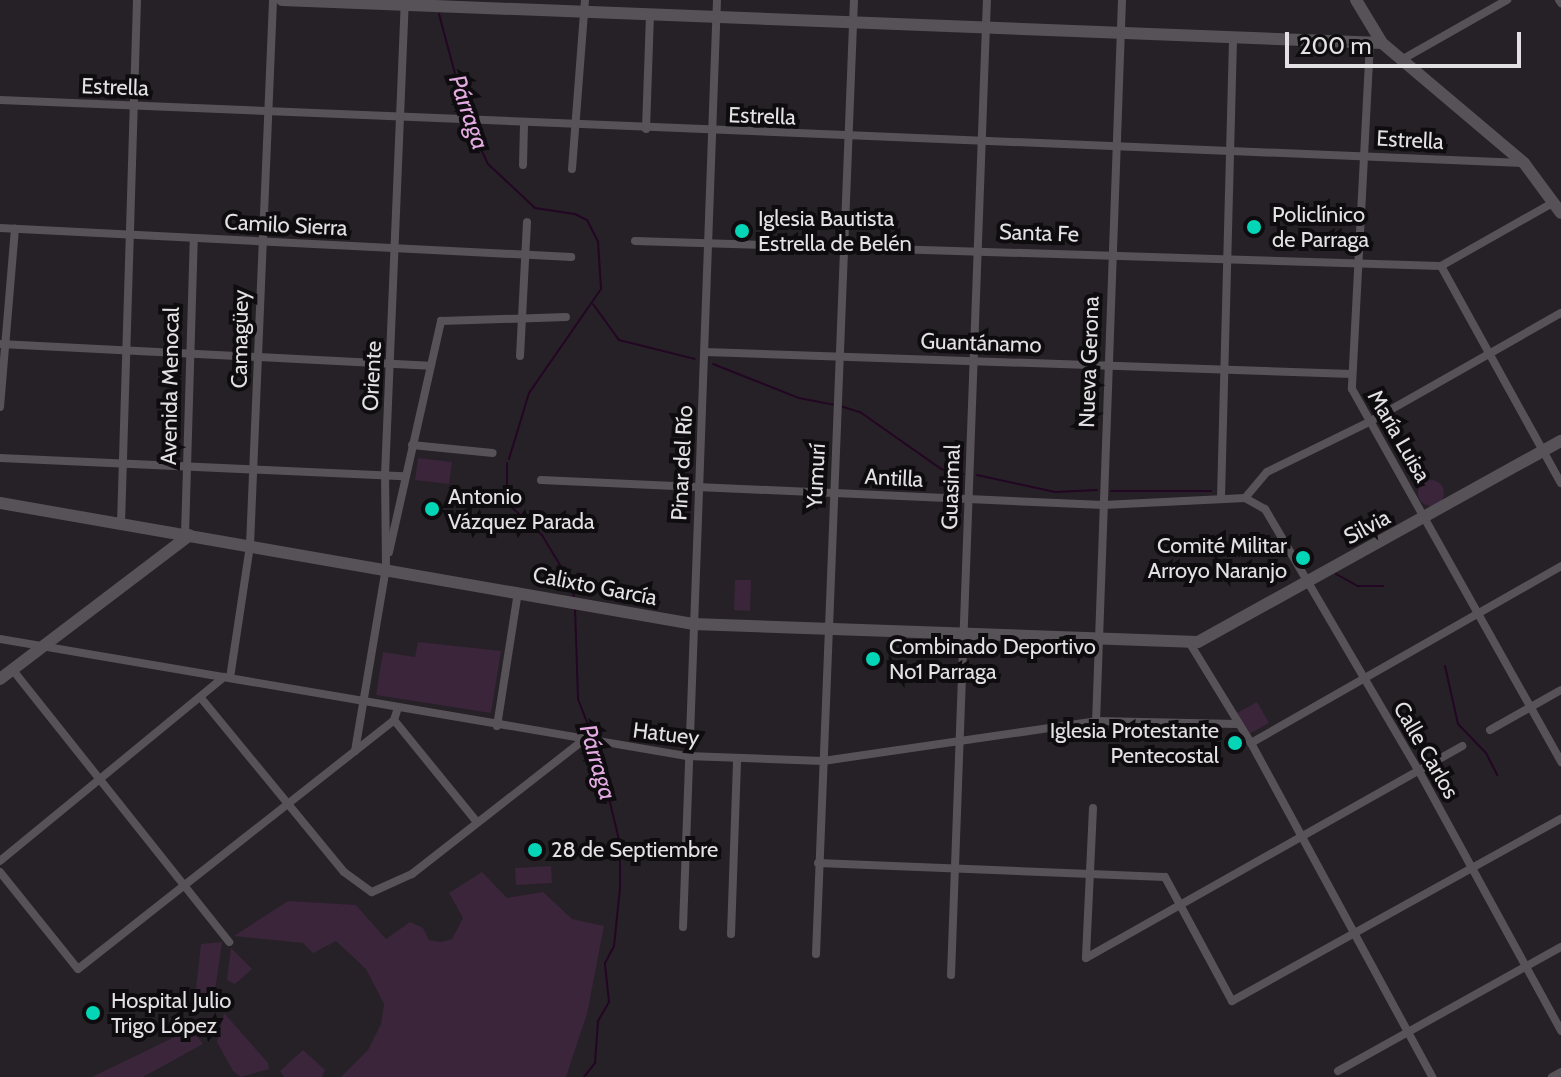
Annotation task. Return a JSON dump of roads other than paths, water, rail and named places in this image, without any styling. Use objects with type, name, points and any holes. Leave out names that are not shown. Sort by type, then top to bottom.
[{"type":"main road","points":[[282,0],[1120,36],[1376,43],[1403,59],[1524,163],[1558,207]]},
{"type":"main road","points":[[1356,0],[1376,43]]},
{"type":"main road","name":"Silvia","points":[[1189,642],[1205,640],[1561,441]]},
{"type":"main road","name":"Calixto García","points":[[0,503],[386,567],[693,624],[965,631],[1189,642]]},
{"type":"main road","points":[[0,679],[188,535]]},
{"type":"street","points":[[121,524],[127,235],[137,0]]},
{"type":"street","name":"Camagüey","points":[[227,678],[250,545],[273,0]]},
{"type":"street","points":[[572,169],[585,0]]},
{"type":"street","name":"Pinar del Río","points":[[683,927],[717,0]]},
{"type":"street","name":"Yumurí","points":[[816,954],[854,0]]},
{"type":"street","name":"Guasimal","points":[[951,975],[987,0]]},
{"type":"street","name":"Nueva Gerona","points":[[1096,723],[1122,0]]},
{"type":"street","points":[[1403,59],[1507,0]]},
{"type":"street","name":"Oriente","points":[[355,751],[386,567],[385,475],[397,250],[405,4]]},
{"type":"street","points":[[646,129],[650,17]]},
{"type":"street","points":[[1221,498],[1224,258],[1233,38]]},
{"type":"street","name":"María Luisa","points":[[1376,43],[1355,264],[1353,395],[1561,762]]},
{"type":"street","name":"Estrella","points":[[0,100],[713,133],[1524,163]]},
{"type":"street","points":[[523,165],[524,124]]},
{"type":"street","points":[[1558,207],[1441,266],[1561,483]]},
{"type":"street","points":[[520,356],[527,222]]},
{"type":"street","name":"Camilo Sierra","points":[[0,228],[571,257]]},
{"type":"street","points":[[0,407],[15,229]]},
{"type":"street","name":"Avenida Menocal","points":[[188,535],[194,239]]},
{"type":"street","name":"Santa Fe","points":[[635,241],[707,240],[976,248],[1441,266]]},
{"type":"street","points":[[1245,498],[1267,472],[1369,422],[1561,313]]},
{"type":"street","points":[[386,567],[429,366],[445,317],[566,317]]},
{"type":"street","points":[[3,344],[429,366]]},
{"type":"street","name":"Guantánamo","points":[[705,352],[1352,374]]},
{"type":"street","points":[[412,445],[493,453]]},
{"type":"street","points":[[0,458],[254,472],[404,476]]},
{"type":"street","name":"Antilla","points":[[541,480],[1103,505],[1245,498]]},
{"type":"street","name":"Calle Carlos","points":[[1245,498],[1265,509],[1420,773],[1561,1031]]},
{"type":"street","points":[[1251,743],[1561,566]]},
{"type":"street","points":[[497,726],[518,592]]},
{"type":"street","name":"Hatuey","points":[[0,639],[612,745],[737,760],[823,761],[1096,723],[1237,724]]},
{"type":"street","points":[[1189,642],[1251,743],[1432,1077]]},
{"type":"street","points":[[12,669],[97,781],[229,942]]},
{"type":"street","points":[[0,861],[227,678]]},
{"type":"street","points":[[1490,730],[1561,690]]},
{"type":"street","points":[[201,698],[344,872],[372,892],[412,874],[582,740]]},
{"type":"street","points":[[0,872],[78,969],[394,720],[398,708]]},
{"type":"street","points":[[394,720],[476,821]]},
{"type":"street","points":[[1093,808],[1086,958],[1181,908],[1420,773],[1462,746]]},
{"type":"street","points":[[731,934],[737,760]]},
{"type":"street","points":[[818,863],[1165,877],[1232,1001],[1355,936],[1561,819]]},
{"type":"street","points":[[1338,1071],[1561,947]]},
{"type":"street","points":[[1552,1077],[1561,1072]]},
{"type":"waterway","name":"Párraga","points":[[439,14],[466,115]]},
{"type":"waterway","name":"Párraga","points":[[468,121],[488,164],[535,208],[575,214],[587,220],[598,242],[601,289],[529,393],[509,459]]},
{"type":"waterway","points":[[593,304],[619,340],[695,359]]},
{"type":"waterway","points":[[713,364],[799,398],[834,405]]},
{"type":"waterway","points":[[840,406],[860,412],[941,469],[963,474]]},
{"type":"waterway","name":"Párraga","points":[[507,463],[507,503],[542,535],[572,585],[574,597]]},
{"type":"waterway","points":[[977,475],[1055,492],[1097,490]]},
{"type":"waterway","points":[[1111,491],[1211,491]]},
{"type":"waterway","points":[[1336,574],[1358,586],[1383,586]]},
{"type":"waterway","name":"Párraga","points":[[575,607],[578,699],[593,738]]},
{"type":"waterway","points":[[1445,666],[1458,724],[1486,753],[1497,775]]},
{"type":"waterway","name":"Párraga","points":[[584,1077],[595,1063],[598,1021],[609,1002],[605,963],[614,946],[620,888],[620,844],[596,744]]},
{"type":"place","name":"Policlínico de Parraga","points":[[1254,227]]},
{"type":"place","name":"Iglesia Bautista Estrella de Belén","points":[[742,231]]},
{"type":"place","name":"Antonio Vázquez Parada","points":[[432,509]]},
{"type":"place","name":"Comité Militar Arroyo Naranjo","points":[[1303,558]]},
{"type":"place","name":"Combinado Deportivo No1 Parraga","points":[[873,659]]},
{"type":"place","name":"Iglesia Protestante Pentecostal","points":[[1235,743]]},
{"type":"place","name":"28 de Septiembre","points":[[535,850]]},
{"type":"place","name":"Hospital Julio Trigo López","points":[[93,1013]]}]
